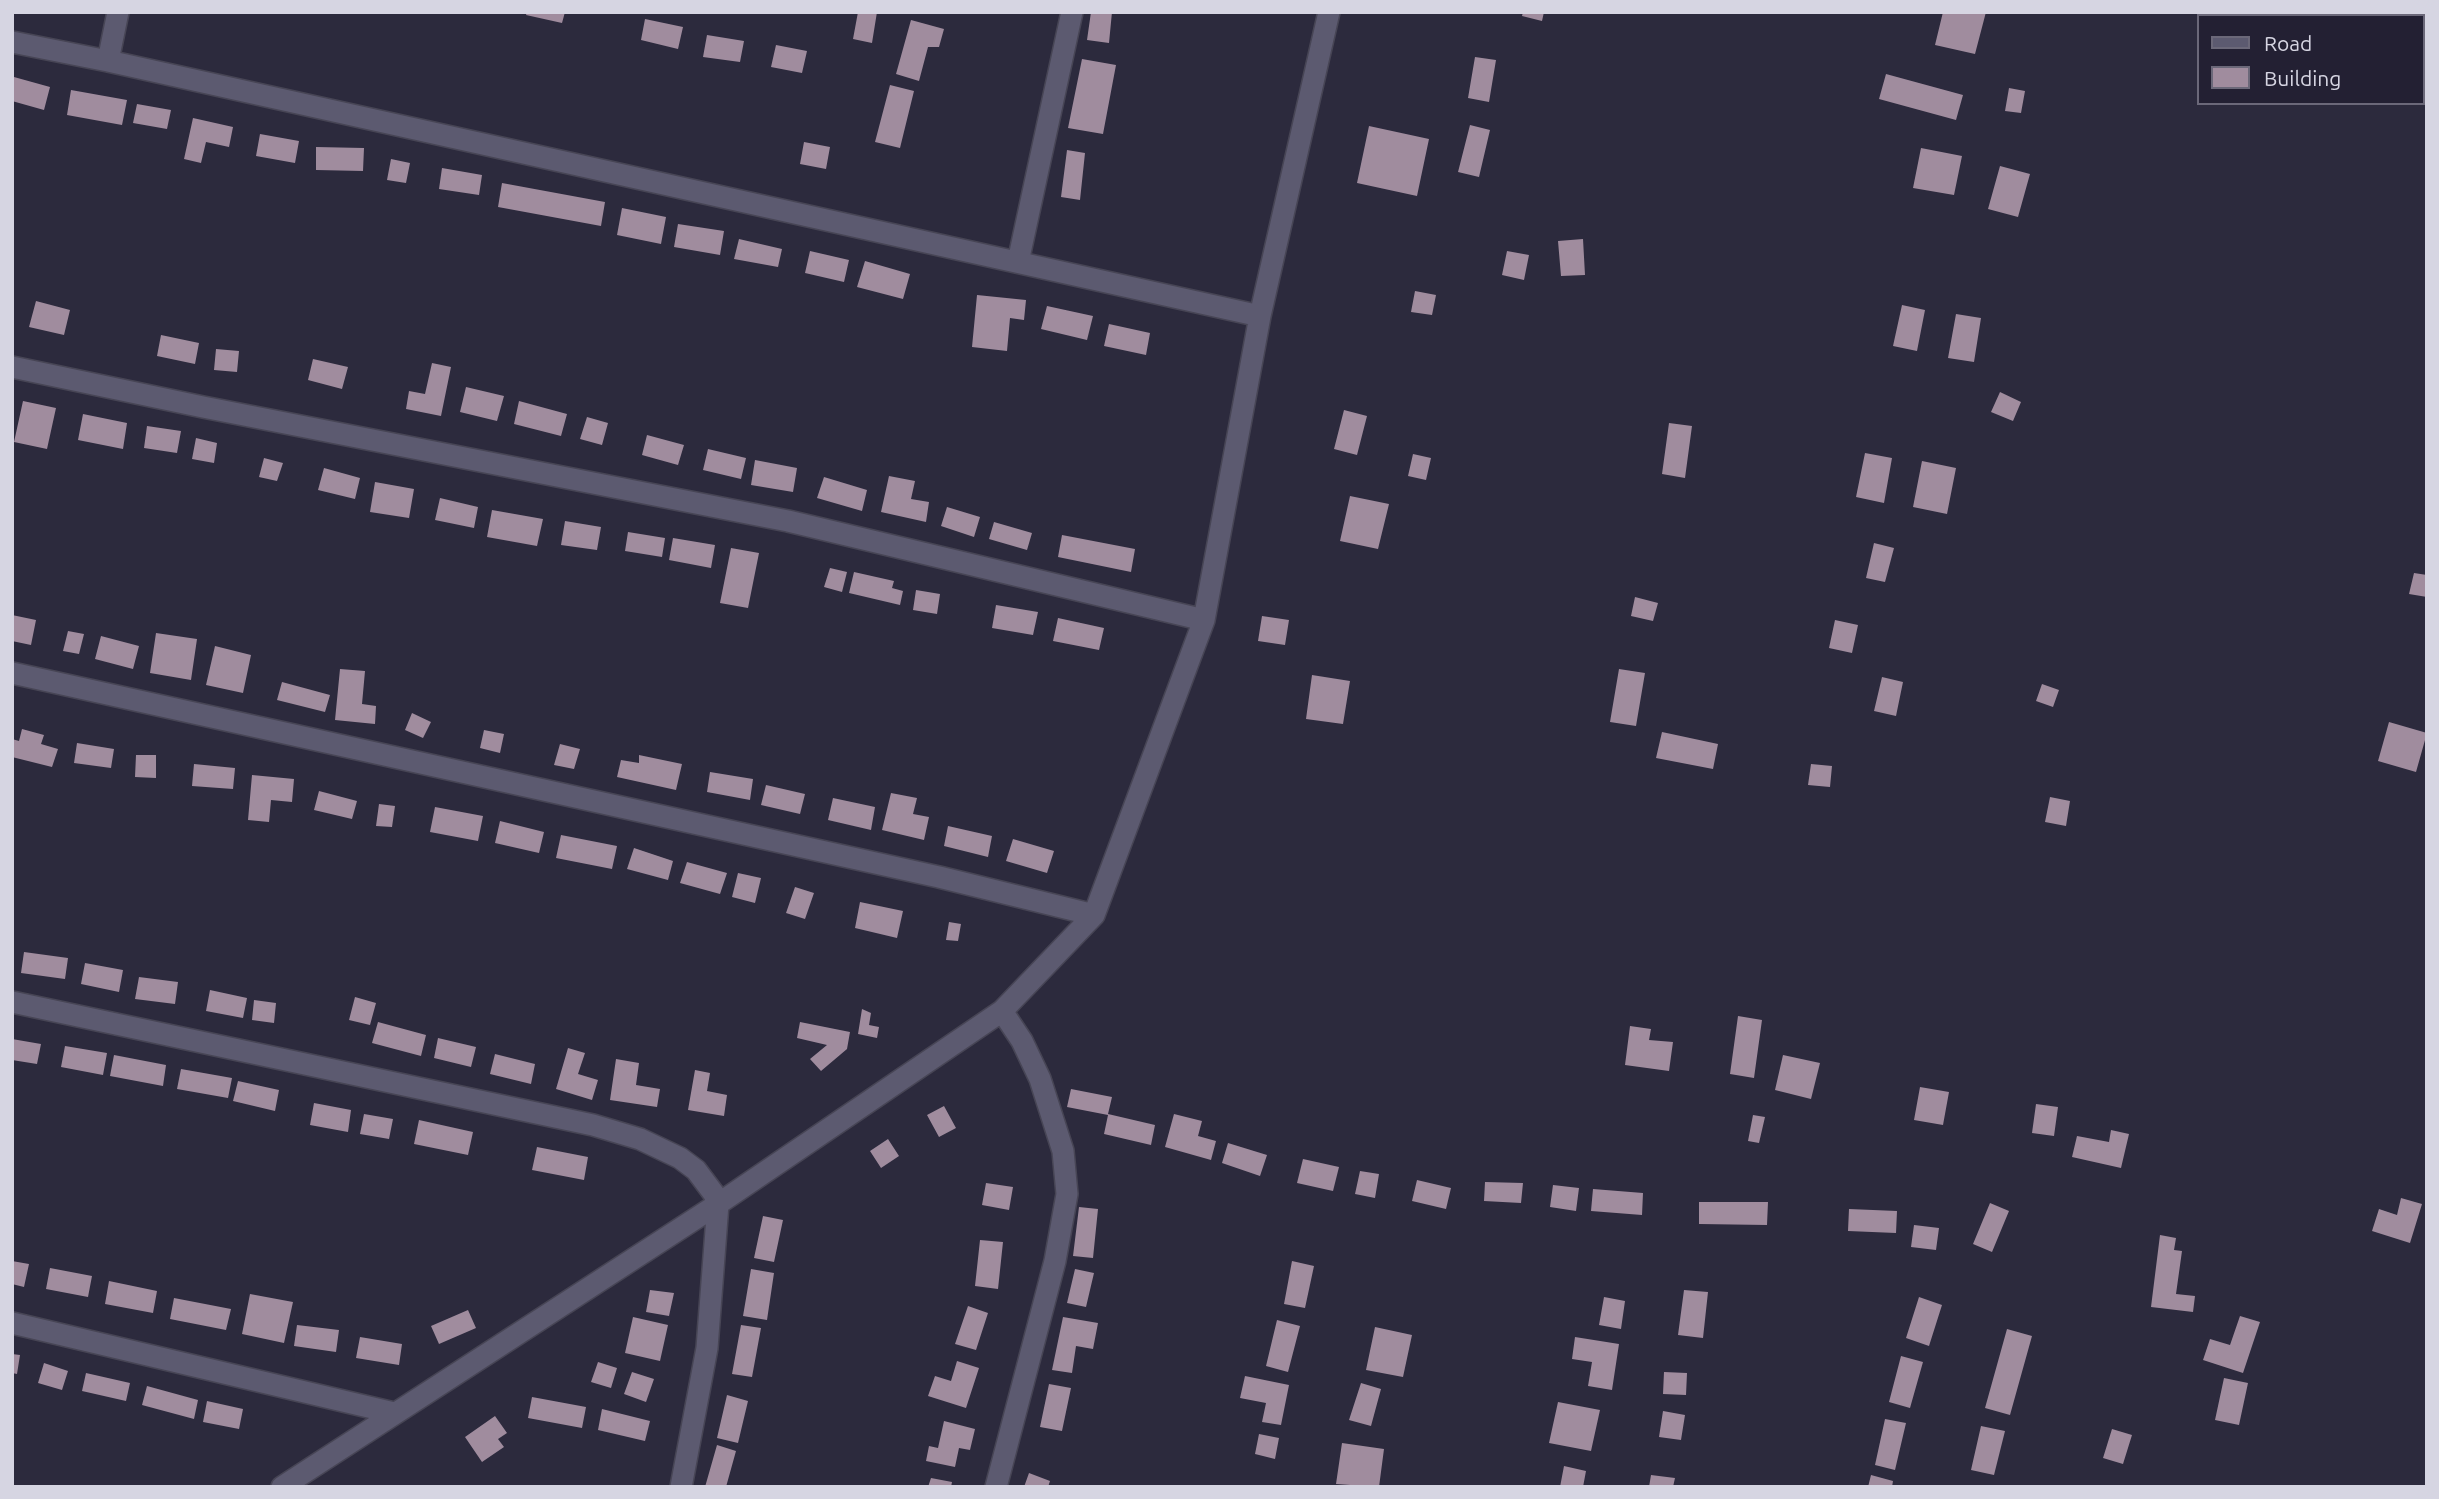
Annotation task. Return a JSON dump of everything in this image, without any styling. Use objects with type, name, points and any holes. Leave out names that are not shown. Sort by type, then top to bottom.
[{"type":"street","points":[[108,61],[118,12]]},
{"type":"street","points":[[1018,262],[1072,12]]},
{"type":"street","points":[[282,1487],[718,1204],[1002,1011],[1094,915],[1204,620],[1260,316],[1329,12]]},
{"type":"street","points":[[12,42],[1260,316]]},
{"type":"street","points":[[12,367],[788,521],[1204,620]]},
{"type":"street","points":[[12,673],[939,877],[1094,915]]},
{"type":"street","points":[[12,1002],[593,1125],[640,1139],[680,1158],[696,1170],[709,1185],[718,1204],[707,1348],[681,1487]]},
{"type":"street","points":[[996,1487],[1055,1261],[1067,1194],[1063,1151],[1040,1079],[1022,1041],[1002,1011]]},
{"type":"street","points":[[12,1323],[394,1413]]},
{"type":"building","points":[[527,12],[565,12],[562,23],[526,15]]},
{"type":"building","points":[[858,12],[877,12],[872,43],[853,39]]},
{"type":"building","points":[[1091,12],[1112,12],[1109,43],[1087,40]]},
{"type":"building","points":[[1523,12],[1544,12],[1542,21],[1522,16]]},
{"type":"building","points":[[1943,12],[1986,12],[1975,54],[1935,45]]},
{"type":"building","points":[[645,19],[683,27],[678,49],[641,40]]},
{"type":"building","points":[[911,20],[944,29],[939,47],[928,47],[919,81],[896,74]]},
{"type":"building","points":[[707,35],[744,41],[740,62],[703,57]]},
{"type":"building","points":[[776,45],[807,51],[802,73],[771,67]]},
{"type":"building","points":[[1475,57],[1496,60],[1489,102],[1468,98]]},
{"type":"building","points":[[1082,59],[1116,65],[1103,134],[1068,128]]},
{"type":"building","points":[[1886,74],[1963,95],[1956,120],[1879,99]]},
{"type":"building","points":[[14,77],[50,87],[44,110],[12,101]]},
{"type":"building","points":[[890,85],[914,91],[900,148],[875,142]]},
{"type":"building","points":[[2009,88],[2025,91],[2021,113],[2005,111]]},
{"type":"building","points":[[71,90],[127,100],[122,125],[67,115]]},
{"type":"building","points":[[137,104],[171,110],[167,129],[133,123]]},
{"type":"building","points":[[193,118],[233,127],[229,147],[206,142],[201,163],[184,159]]},
{"type":"building","points":[[1470,125],[1490,130],[1479,177],[1458,172]]},
{"type":"building","points":[[1369,126],[1429,139],[1417,196],[1357,183]]},
{"type":"building","points":[[260,134],[299,141],[295,163],[256,156]]},
{"type":"building","points":[[804,142],[830,147],[826,169],[800,164]]},
{"type":"building","points":[[316,147],[364,148],[363,171],[316,170]]},
{"type":"building","points":[[1921,148],[1962,156],[1954,195],[1913,188]]},
{"type":"building","points":[[1067,150],[1085,153],[1080,200],[1061,197]]},
{"type":"building","points":[[391,159],[410,163],[406,183],[387,180]]},
{"type":"building","points":[[2000,166],[2030,174],[2018,217],[1988,209]]},
{"type":"building","points":[[442,168],[482,175],[479,195],[439,189]]},
{"type":"building","points":[[502,183],[605,202],[601,226],[498,207]]},
{"type":"building","points":[[622,208],[666,217],[661,244],[617,235]]},
{"type":"building","points":[[678,224],[724,231],[720,255],[674,247]]},
{"type":"building","points":[[739,239],[782,249],[778,267],[734,259]]},
{"type":"building","points":[[1583,239],[1585,275],[1561,276],[1558,241]]},
{"type":"building","points":[[810,251],[849,260],[844,282],[805,273]]},
{"type":"building","points":[[1507,251],[1529,255],[1524,280],[1502,275]]},
{"type":"building","points":[[865,261],[910,274],[903,299],[857,287]]},
{"type":"building","points":[[1415,291],[1436,295],[1432,315],[1411,312]]},
{"type":"building","points":[[977,295],[1026,300],[1024,320],[1010,318],[1007,351],[972,347]]},
{"type":"building","points":[[36,301],[70,310],[64,335],[29,327]]},
{"type":"building","points":[[1902,305],[1925,310],[1917,351],[1893,346]]},
{"type":"building","points":[[1047,306],[1093,316],[1087,340],[1041,329]]},
{"type":"building","points":[[1956,314],[1981,318],[1974,362],[1948,358]]},
{"type":"building","points":[[1109,324],[1150,333],[1146,355],[1104,346]]},
{"type":"building","points":[[161,335],[199,343],[195,364],[157,356]]},
{"type":"building","points":[[216,349],[239,351],[237,372],[214,370]]},
{"type":"building","points":[[313,359],[348,367],[342,389],[308,380]]},
{"type":"building","points":[[432,363],[451,367],[441,416],[406,409],[409,391],[425,394]]},
{"type":"building","points":[[466,387],[504,396],[497,421],[460,412]]},
{"type":"building","points":[[2000,392],[2021,402],[2013,421],[1991,412]]},
{"type":"building","points":[[23,401],[56,408],[47,449],[14,442]]},
{"type":"building","points":[[519,401],[567,414],[561,436],[514,424]]},
{"type":"building","points":[[1344,410],[1367,416],[1357,455],[1334,449]]},
{"type":"building","points":[[83,414],[127,423],[123,449],[78,440]]},
{"type":"building","points":[[587,417],[608,423],[602,445],[580,439]]},
{"type":"building","points":[[1669,423],[1692,426],[1685,478],[1662,474]]},
{"type":"building","points":[[147,426],[181,431],[177,453],[144,448]]},
{"type":"building","points":[[647,435],[684,445],[678,465],[642,455]]},
{"type":"building","points":[[196,438],[217,443],[214,463],[192,459]]},
{"type":"building","points":[[708,449],[746,458],[741,479],[703,470]]},
{"type":"building","points":[[1865,453],[1892,458],[1884,503],[1856,497]]},
{"type":"building","points":[[1413,454],[1431,458],[1426,480],[1408,476]]},
{"type":"building","points":[[264,458],[283,463],[277,481],[259,477]]},
{"type":"building","points":[[755,460],[797,468],[793,492],[751,485]]},
{"type":"building","points":[[1922,461],[1956,468],[1947,514],[1913,507]]},
{"type":"building","points":[[324,468],[360,478],[355,499],[318,490]]},
{"type":"building","points":[[889,476],[915,481],[911,499],[929,502],[926,522],[881,512]]},
{"type":"building","points":[[824,477],[867,490],[862,511],[817,498]]},
{"type":"building","points":[[375,482],[414,489],[409,518],[370,512]]},
{"type":"building","points":[[1350,496],[1389,504],[1378,549],[1340,541]]},
{"type":"building","points":[[440,498],[478,507],[474,528],[435,520]]},
{"type":"building","points":[[947,507],[980,517],[974,537],[941,526]]},
{"type":"building","points":[[492,510],[543,519],[537,546],[487,537]]},
{"type":"building","points":[[565,521],[601,527],[597,550],[561,545]]},
{"type":"building","points":[[994,522],[1032,533],[1027,550],[989,539]]},
{"type":"building","points":[[628,532],[665,538],[662,557],[625,551]]},
{"type":"building","points":[[1062,535],[1135,549],[1131,572],[1058,557]]},
{"type":"building","points":[[673,538],[715,545],[711,568],[669,560]]},
{"type":"building","points":[[1874,543],[1894,548],[1885,582],[1866,578]]},
{"type":"building","points":[[731,548],[759,553],[748,608],[720,603]]},
{"type":"building","points":[[830,568],[847,572],[842,592],[824,587]]},
{"type":"building","points":[[854,572],[894,581],[892,588],[903,591],[900,605],[849,593]]},
{"type":"building","points":[[2414,573],[2427,575],[2427,597],[2409,594]]},
{"type":"building","points":[[916,590],[940,594],[937,614],[913,610]]},
{"type":"building","points":[[1635,597],[1658,603],[1653,621],[1631,616]]},
{"type":"building","points":[[996,605],[1038,612],[1033,635],[992,628]]},
{"type":"building","points":[[12,615],[36,620],[31,645],[12,641]]},
{"type":"building","points":[[1262,616],[1289,620],[1285,645],[1258,641]]},
{"type":"building","points":[[1058,618],[1104,628],[1099,650],[1053,641]]},
{"type":"building","points":[[1835,620],[1858,625],[1852,653],[1829,648]]},
{"type":"building","points":[[68,631],[84,634],[79,654],[63,651]]},
{"type":"building","points":[[156,633],[197,639],[191,680],[150,673]]},
{"type":"building","points":[[101,636],[139,646],[133,669],[95,659]]},
{"type":"building","points":[[215,646],[251,655],[243,693],[206,685]]},
{"type":"building","points":[[340,669],[365,671],[362,704],[376,706],[375,724],[335,720]]},
{"type":"building","points":[[1619,669],[1645,673],[1636,726],[1610,722]]},
{"type":"building","points":[[1312,675],[1350,681],[1343,724],[1306,719]]},
{"type":"building","points":[[1882,677],[1903,682],[1896,716],[1874,711]]},
{"type":"building","points":[[282,682],[330,695],[325,712],[277,700]]},
{"type":"building","points":[[2042,684],[2059,690],[2053,707],[2036,701]]},
{"type":"building","points":[[412,713],[431,722],[423,738],[405,730]]},
{"type":"building","points":[[2389,722],[2427,733],[2416,772],[2378,761]]},
{"type":"building","points":[[22,729],[44,735],[41,744],[58,749],[52,767],[12,757],[12,739],[19,741]]},
{"type":"building","points":[[484,730],[504,734],[500,753],[480,748]]},
{"type":"building","points":[[1662,732],[1718,744],[1713,769],[1656,758]]},
{"type":"building","points":[[77,743],[114,749],[111,768],[74,763]]},
{"type":"building","points":[[560,744],[580,749],[574,769],[554,765]]},
{"type":"building","points":[[136,755],[156,755],[156,778],[135,777]]},
{"type":"building","points":[[639,755],[682,764],[676,790],[617,777],[621,760],[639,763]]},
{"type":"building","points":[[194,764],[235,768],[233,789],[192,786]]},
{"type":"building","points":[[1811,764],[1832,766],[1830,787],[1808,785]]},
{"type":"building","points":[[710,772],[753,779],[750,800],[707,792]]},
{"type":"building","points":[[252,775],[294,779],[292,802],[271,800],[269,822],[248,820]]},
{"type":"building","points":[[766,785],[805,794],[800,814],[761,805]]},
{"type":"building","points":[[319,791],[357,801],[352,819],[314,810]]},
{"type":"building","points":[[891,793],[917,798],[913,814],[929,817],[924,840],[882,830]]},
{"type":"building","points":[[2050,797],[2070,801],[2066,826],[2045,822]]},
{"type":"building","points":[[833,798],[875,807],[871,830],[828,820]]},
{"type":"building","points":[[379,804],[395,806],[392,827],[376,826]]},
{"type":"building","points":[[435,807],[483,816],[478,841],[430,832]]},
{"type":"building","points":[[500,821],[544,832],[539,853],[495,843]]},
{"type":"building","points":[[948,826],[992,836],[988,857],[944,846]]},
{"type":"building","points":[[561,835],[617,846],[612,869],[556,858]]},
{"type":"building","points":[[1013,839],[1054,851],[1047,873],[1006,861]]},
{"type":"building","points":[[634,848],[673,861],[668,880],[627,869]]},
{"type":"building","points":[[687,862],[727,873],[720,894],[680,883]]},
{"type":"building","points":[[738,873],[761,878],[755,903],[732,897]]},
{"type":"building","points":[[795,887],[814,893],[805,919],[786,913]]},
{"type":"building","points":[[860,902],[903,911],[897,938],[855,928]]},
{"type":"building","points":[[949,922],[961,924],[958,941],[946,940]]},
{"type":"building","points":[[24,952],[68,958],[65,979],[21,973]]},
{"type":"building","points":[[85,963],[123,970],[119,992],[81,984]]},
{"type":"building","points":[[139,977],[178,982],[175,1004],[135,999]]},
{"type":"building","points":[[210,990],[247,998],[243,1018],[206,1011]]},
{"type":"building","points":[[355,997],[376,1003],[370,1025],[349,1020]]},
{"type":"building","points":[[254,1000],[276,1003],[274,1023],[252,1020]]},
{"type":"building","points":[[862,1009],[871,1013],[869,1025],[879,1027],[877,1038],[858,1034]]},
{"type":"building","points":[[1738,1016],[1762,1020],[1754,1078],[1730,1074]]},
{"type":"building","points":[[378,1022],[426,1035],[421,1056],[372,1043]]},
{"type":"building","points":[[800,1022],[850,1032],[847,1049],[821,1071],[810,1059],[827,1045],[797,1038]]},
{"type":"building","points":[[1630,1026],[1651,1029],[1649,1040],[1673,1042],[1669,1071],[1625,1065]]},
{"type":"building","points":[[438,1038],[476,1047],[471,1067],[434,1058]]},
{"type":"building","points":[[12,1039],[41,1044],[37,1064],[12,1060]]},
{"type":"building","points":[[65,1046],[107,1053],[103,1075],[61,1067]]},
{"type":"building","points":[[568,1048],[585,1053],[578,1074],[598,1080],[592,1100],[556,1089]]},
{"type":"building","points":[[495,1054],[535,1064],[531,1084],[490,1074]]},
{"type":"building","points":[[114,1055],[166,1065],[163,1086],[110,1076]]},
{"type":"building","points":[[1783,1055],[1820,1063],[1811,1099],[1775,1090]]},
{"type":"building","points":[[616,1059],[639,1063],[636,1085],[660,1089],[657,1107],[610,1100]]},
{"type":"building","points":[[181,1069],[232,1078],[228,1098],[177,1089]]},
{"type":"building","points":[[695,1070],[710,1073],[707,1091],[727,1095],[724,1116],[688,1110]]},
{"type":"building","points":[[238,1081],[279,1090],[275,1111],[233,1101]]},
{"type":"building","points":[[1920,1087],[1949,1092],[1943,1125],[1914,1120]]},
{"type":"building","points":[[1071,1089],[1112,1097],[1108,1114],[1155,1125],[1151,1145],[1104,1134],[1108,1115],[1067,1107]]},
{"type":"building","points":[[314,1103],[351,1110],[348,1132],[310,1125]]},
{"type":"building","points":[[2036,1104],[2058,1107],[2054,1136],[2032,1133]]},
{"type":"building","points":[[944,1106],[956,1128],[939,1137],[927,1115]]},
{"type":"building","points":[[364,1114],[393,1119],[389,1139],[360,1134]]},
{"type":"building","points":[[1174,1114],[1202,1121],[1198,1136],[1216,1141],[1211,1160],[1165,1147]]},
{"type":"building","points":[[1753,1115],[1765,1117],[1759,1143],[1748,1141]]},
{"type":"building","points":[[419,1120],[473,1132],[468,1155],[414,1144]]},
{"type":"building","points":[[2111,1130],[2129,1134],[2121,1168],[2072,1157],[2077,1136],[2109,1142]]},
{"type":"building","points":[[888,1139],[899,1156],[881,1168],[870,1151]]},
{"type":"building","points":[[1228,1143],[1267,1155],[1260,1176],[1222,1163]]},
{"type":"building","points":[[537,1147],[588,1157],[584,1180],[532,1170]]},
{"type":"building","points":[[1303,1159],[1339,1167],[1333,1191],[1297,1183]]},
{"type":"building","points":[[1360,1171],[1379,1174],[1375,1198],[1355,1194]]},
{"type":"building","points":[[1417,1180],[1451,1188],[1446,1209],[1412,1201]]},
{"type":"building","points":[[1485,1182],[1523,1183],[1521,1203],[1484,1201]]},
{"type":"building","points":[[986,1183],[1013,1187],[1009,1210],[982,1205]]},
{"type":"building","points":[[1553,1185],[1579,1188],[1576,1211],[1550,1207]]},
{"type":"building","points":[[1593,1189],[1643,1193],[1642,1215],[1591,1211]]},
{"type":"building","points":[[2401,1198],[2422,1204],[2410,1243],[2372,1231],[2379,1209],[2397,1215]]},
{"type":"building","points":[[1699,1202],[1768,1202],[1767,1225],[1699,1224]]},
{"type":"building","points":[[1990,1203],[2009,1211],[1992,1252],[1973,1244]]},
{"type":"building","points":[[1079,1207],[1098,1209],[1093,1258],[1073,1256]]},
{"type":"building","points":[[1849,1209],[1897,1211],[1896,1233],[1848,1231]]},
{"type":"building","points":[[763,1216],[783,1220],[774,1262],[754,1258]]},
{"type":"building","points":[[1914,1225],[1939,1228],[1936,1250],[1911,1247]]},
{"type":"building","points":[[2160,1235],[2176,1238],[2174,1250],[2182,1251],[2176,1294],[2195,1296],[2193,1312],[2151,1307]]},
{"type":"building","points":[[980,1240],[1003,1242],[998,1289],[975,1286]]},
{"type":"building","points":[[12,1261],[29,1264],[24,1287],[12,1284]]},
{"type":"building","points":[[1292,1261],[1314,1266],[1305,1308],[1284,1304]]},
{"type":"building","points":[[50,1268],[92,1276],[88,1297],[46,1289]]},
{"type":"building","points":[[751,1269],[774,1273],[767,1320],[743,1316]]},
{"type":"building","points":[[1075,1269],[1094,1273],[1086,1307],[1067,1303]]},
{"type":"building","points":[[109,1281],[157,1291],[153,1313],[105,1304]]},
{"type":"building","points":[[650,1290],[674,1293],[669,1316],[646,1312]]},
{"type":"building","points":[[1684,1290],[1708,1292],[1703,1338],[1678,1335]]},
{"type":"building","points":[[250,1294],[293,1302],[284,1343],[242,1334]]},
{"type":"building","points":[[1604,1297],[1625,1301],[1621,1329],[1599,1325]]},
{"type":"building","points":[[1919,1297],[1942,1305],[1929,1346],[1906,1338]]},
{"type":"building","points":[[174,1298],[231,1309],[226,1330],[170,1319]]},
{"type":"building","points":[[968,1306],[988,1313],[976,1350],[955,1344]]},
{"type":"building","points":[[468,1310],[476,1328],[439,1344],[431,1326]]},
{"type":"building","points":[[2240,1316],[2260,1322],[2243,1373],[2203,1360],[2210,1339],[2230,1345]]},
{"type":"building","points":[[633,1317],[668,1325],[660,1361],[625,1353]]},
{"type":"building","points":[[1063,1317],[1098,1323],[1093,1349],[1076,1346],[1072,1373],[1052,1370]]},
{"type":"building","points":[[1277,1320],[1300,1326],[1288,1372],[1266,1366]]},
{"type":"building","points":[[297,1325],[339,1330],[336,1352],[294,1346]]},
{"type":"building","points":[[741,1325],[761,1328],[752,1377],[732,1374]]},
{"type":"building","points":[[1375,1327],[1412,1335],[1403,1377],[1366,1370]]},
{"type":"building","points":[[2007,1329],[2032,1336],[2010,1415],[1985,1408]]},
{"type":"building","points":[[360,1337],[402,1344],[399,1365],[356,1358]]},
{"type":"building","points":[[1575,1337],[1619,1344],[1612,1390],[1588,1386],[1592,1362],[1572,1359]]},
{"type":"building","points":[[12,1354],[20,1355],[17,1374],[12,1373]]},
{"type":"building","points":[[1901,1356],[1923,1362],[1910,1408],[1889,1402]]},
{"type":"building","points":[[957,1361],[979,1368],[966,1408],[928,1396],[935,1376],[951,1381]]},
{"type":"building","points":[[598,1362],[617,1368],[611,1388],[591,1382]]},
{"type":"building","points":[[44,1363],[68,1371],[62,1390],[38,1383]]},
{"type":"building","points":[[632,1372],[654,1379],[646,1402],[624,1394]]},
{"type":"building","points":[[1664,1372],[1687,1373],[1686,1395],[1663,1394]]},
{"type":"building","points":[[86,1373],[130,1383],[126,1401],[82,1391]]},
{"type":"building","points":[[1245,1376],[1289,1385],[1281,1425],[1262,1422],[1266,1403],[1240,1398]]},
{"type":"building","points":[[2224,1378],[2248,1383],[2239,1425],[2215,1420]]},
{"type":"building","points":[[1361,1383],[1381,1389],[1371,1426],[1349,1420]]},
{"type":"building","points":[[1049,1384],[1071,1388],[1062,1431],[1040,1427]]},
{"type":"building","points":[[147,1386],[198,1400],[194,1419],[142,1405]]},
{"type":"building","points":[[727,1395],[748,1401],[738,1443],[717,1438]]},
{"type":"building","points":[[532,1397],[586,1407],[582,1428],[528,1418]]},
{"type":"building","points":[[207,1401],[243,1409],[239,1429],[203,1422]]},
{"type":"building","points":[[1558,1402],[1600,1410],[1591,1451],[1549,1443]]},
{"type":"building","points":[[602,1409],[650,1421],[645,1441],[598,1430]]},
{"type":"building","points":[[1663,1411],[1685,1415],[1681,1440],[1659,1437]]},
{"type":"building","points":[[495,1416],[507,1433],[498,1439],[504,1447],[482,1462],[465,1437]]},
{"type":"building","points":[[1885,1419],[1906,1423],[1895,1470],[1875,1465]]},
{"type":"building","points":[[944,1421],[975,1429],[970,1450],[959,1448],[955,1467],[926,1461],[929,1446],[938,1448]]},
{"type":"building","points":[[1981,1426],[2005,1431],[1994,1475],[1971,1470]]},
{"type":"building","points":[[2112,1429],[2132,1435],[2123,1464],[2103,1458]]},
{"type":"building","points":[[1259,1434],[1279,1438],[1275,1459],[1255,1454]]},
{"type":"building","points":[[1342,1443],[1384,1449],[1379,1487],[1336,1484]]},
{"type":"building","points":[[717,1445],[736,1451],[726,1487],[705,1487]]},
{"type":"building","points":[[1564,1466],[1586,1471],[1583,1487],[1560,1487]]},
{"type":"building","points":[[1029,1473],[1050,1481],[1048,1487],[1024,1487]]},
{"type":"building","points":[[1651,1475],[1675,1478],[1673,1487],[1649,1487]]},
{"type":"building","points":[[1871,1475],[1893,1481],[1892,1487],[1868,1487]]},
{"type":"building","points":[[931,1478],[952,1482],[951,1487],[928,1487]]}]
